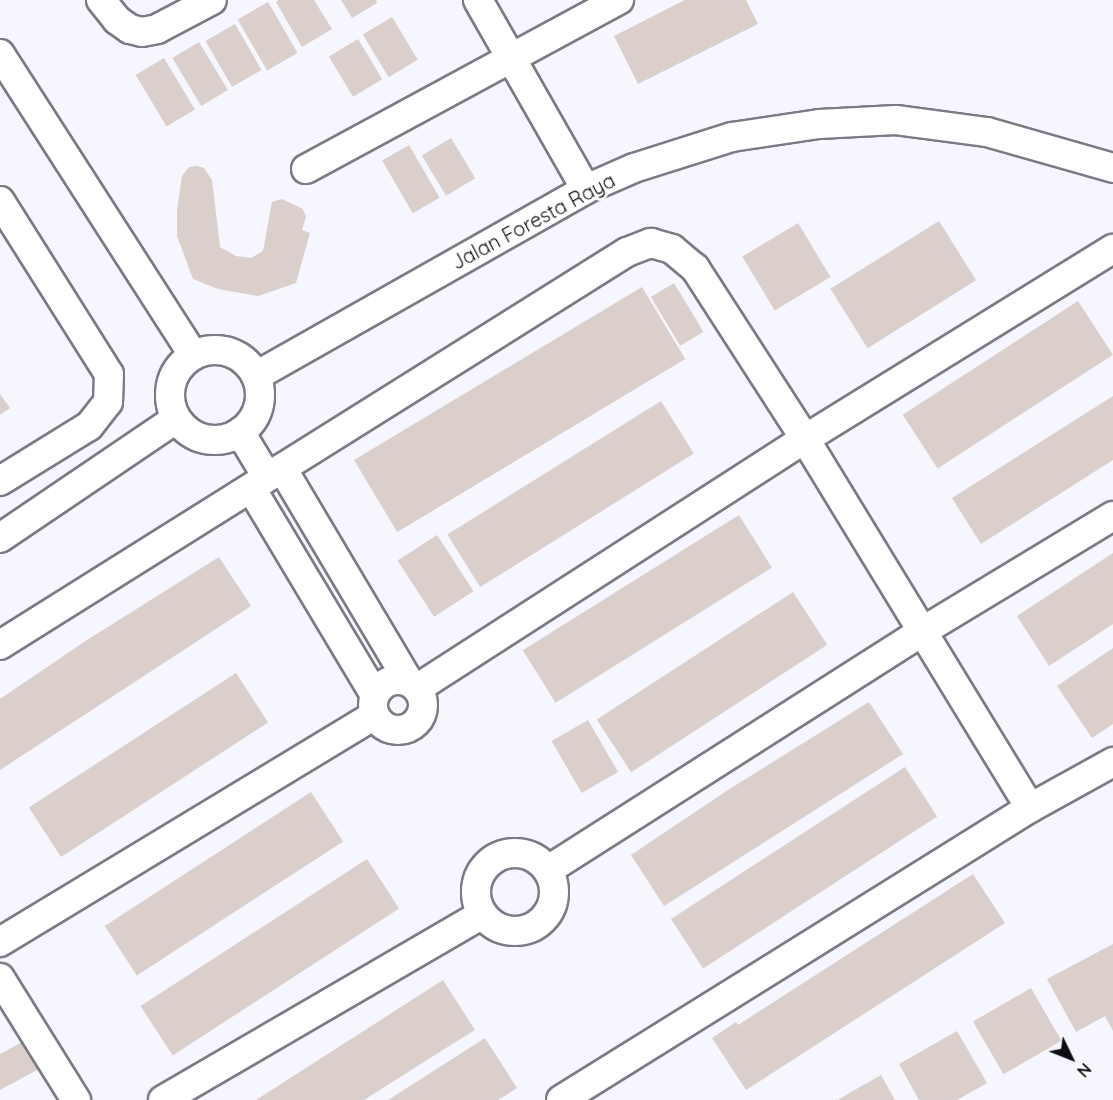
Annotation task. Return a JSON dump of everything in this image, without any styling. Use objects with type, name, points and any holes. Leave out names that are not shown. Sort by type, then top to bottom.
[{"type":"street","points":[[101,0],[117,20],[130,29],[142,32],[157,29],[212,0]]},
{"type":"street","points":[[478,0],[586,189]]},
{"type":"street","points":[[306,169],[510,56],[619,0]]},
{"type":"street","points":[[0,54],[193,355]]},
{"type":"street","name":"Jalan Foresta Raya","points":[[256,376],[586,189],[634,168],[732,137],[819,124],[896,120],[987,132],[1113,168]]},
{"type":"street","points":[[0,201],[109,374],[108,402],[89,426],[0,481]]},
{"type":"street","points":[[0,645],[627,252],[651,243],[672,249],[695,268],[805,439],[1030,808]]},
{"type":"street","points":[[414,685],[1113,249]]},
{"type":"street","points":[[211,350],[229,352],[245,361],[256,376],[260,391],[258,407],[251,421],[240,432],[223,439],[205,439],[189,432],[176,419],[170,402],[171,383],[179,367],[193,355],[211,350]]},
{"type":"street","points":[[0,538],[176,419]]},
{"type":"street","points":[[240,432],[267,478],[375,705],[380,723],[398,730],[415,724],[424,706],[414,685],[267,478]]},
{"type":"street","points":[[548,870],[923,631],[1113,516]]},
{"type":"street","points":[[0,942],[375,705],[389,681],[399,679],[414,685]]},
{"type":"street","points":[[561,1100],[1030,808],[1113,762]]},
{"type":"street","points":[[518,852],[535,857],[548,870],[553,884],[553,899],[547,913],[537,924],[523,930],[507,930],[493,925],[482,914],[476,898],[476,889],[477,880],[486,865],[501,855],[518,852]]},
{"type":"street","points":[[163,1100],[482,914]]},
{"type":"street","points":[[0,978],[76,1100]]},
{"type":"building","points":[[279,0],[314,0],[332,29],[302,47],[276,2]]},
{"type":"building","points":[[341,0],[376,0],[377,3],[352,18]]},
{"type":"building","points":[[685,0],[746,0],[758,24],[638,84],[614,36]]},
{"type":"building","points":[[268,2],[298,53],[267,71],[238,20]]},
{"type":"building","points":[[392,17],[418,60],[389,77],[363,35]]},
{"type":"building","points":[[235,24],[262,70],[232,87],[206,41]]},
{"type":"building","points":[[358,39],[382,79],[353,97],[329,57]]},
{"type":"building","points":[[199,42],[228,90],[201,106],[172,58]]},
{"type":"building","points":[[164,58],[195,109],[167,126],[136,75]]},
{"type":"building","points":[[451,138],[475,178],[446,196],[422,156]]},
{"type":"building","points":[[409,145],[440,198],[413,213],[382,160]]},
{"type":"building","points":[[189,167],[204,168],[212,180],[220,247],[236,256],[251,258],[263,251],[272,202],[282,199],[303,209],[306,217],[302,230],[310,233],[296,283],[258,296],[218,289],[193,279],[177,236],[177,211],[182,176]]},
{"type":"building","points":[[939,221],[976,280],[868,348],[830,289]]},
{"type":"building","points":[[798,223],[830,277],[775,310],[742,256]]},
{"type":"building","points":[[674,283],[703,332],[680,346],[651,297]]},
{"type":"building","points":[[642,287],[685,359],[397,532],[354,460]]},
{"type":"building","points":[[1078,301],[1113,355],[938,469],[903,415]]},
{"type":"building","points":[[0,394],[10,408],[0,415]]},
{"type":"building","points":[[1113,396],[1113,460],[981,544],[952,498]]},
{"type":"building","points":[[661,401],[694,454],[480,587],[447,535]]},
{"type":"building","points":[[739,515],[772,568],[556,703],[523,650]]},
{"type":"building","points":[[437,535],[473,591],[434,617],[398,561]]},
{"type":"building","points":[[1113,553],[1113,624],[1049,666],[1017,616]]},
{"type":"building","points":[[219,557],[251,606],[0,770],[0,699],[84,642]]},
{"type":"building","points":[[793,592],[827,645],[631,772],[597,719]]},
{"type":"building","points":[[1113,648],[1113,724],[1092,738],[1057,686]]},
{"type":"building","points":[[236,673],[268,722],[61,857],[29,808]]},
{"type":"building","points":[[869,702],[903,754],[664,906],[631,855],[728,790]]},
{"type":"building","points":[[588,720],[618,772],[582,793],[552,741]]},
{"type":"building","points":[[905,767],[937,816],[703,968],[671,919]]},
{"type":"building","points":[[311,792],[343,841],[137,975],[105,926]]},
{"type":"building","points":[[367,859],[399,908],[173,1056],[141,1006]]},
{"type":"building","points":[[973,874],[1005,923],[746,1090],[712,1038],[736,1022],[738,1025]]},
{"type":"building","points":[[1113,944],[1113,1031],[1105,1016],[1076,1032],[1047,979]]},
{"type":"building","points":[[443,980],[475,1030],[364,1100],[256,1100]]},
{"type":"building","points":[[1031,988],[1062,1041],[1003,1074],[973,1021]]},
{"type":"building","points":[[957,1031],[987,1083],[957,1100],[919,1100],[899,1064]]},
{"type":"building","points":[[485,1038],[517,1088],[498,1100],[388,1100]]},
{"type":"building","points":[[24,1041],[39,1069],[0,1090],[0,1054]]},
{"type":"building","points":[[881,1075],[895,1100],[838,1100],[851,1092]]}]
